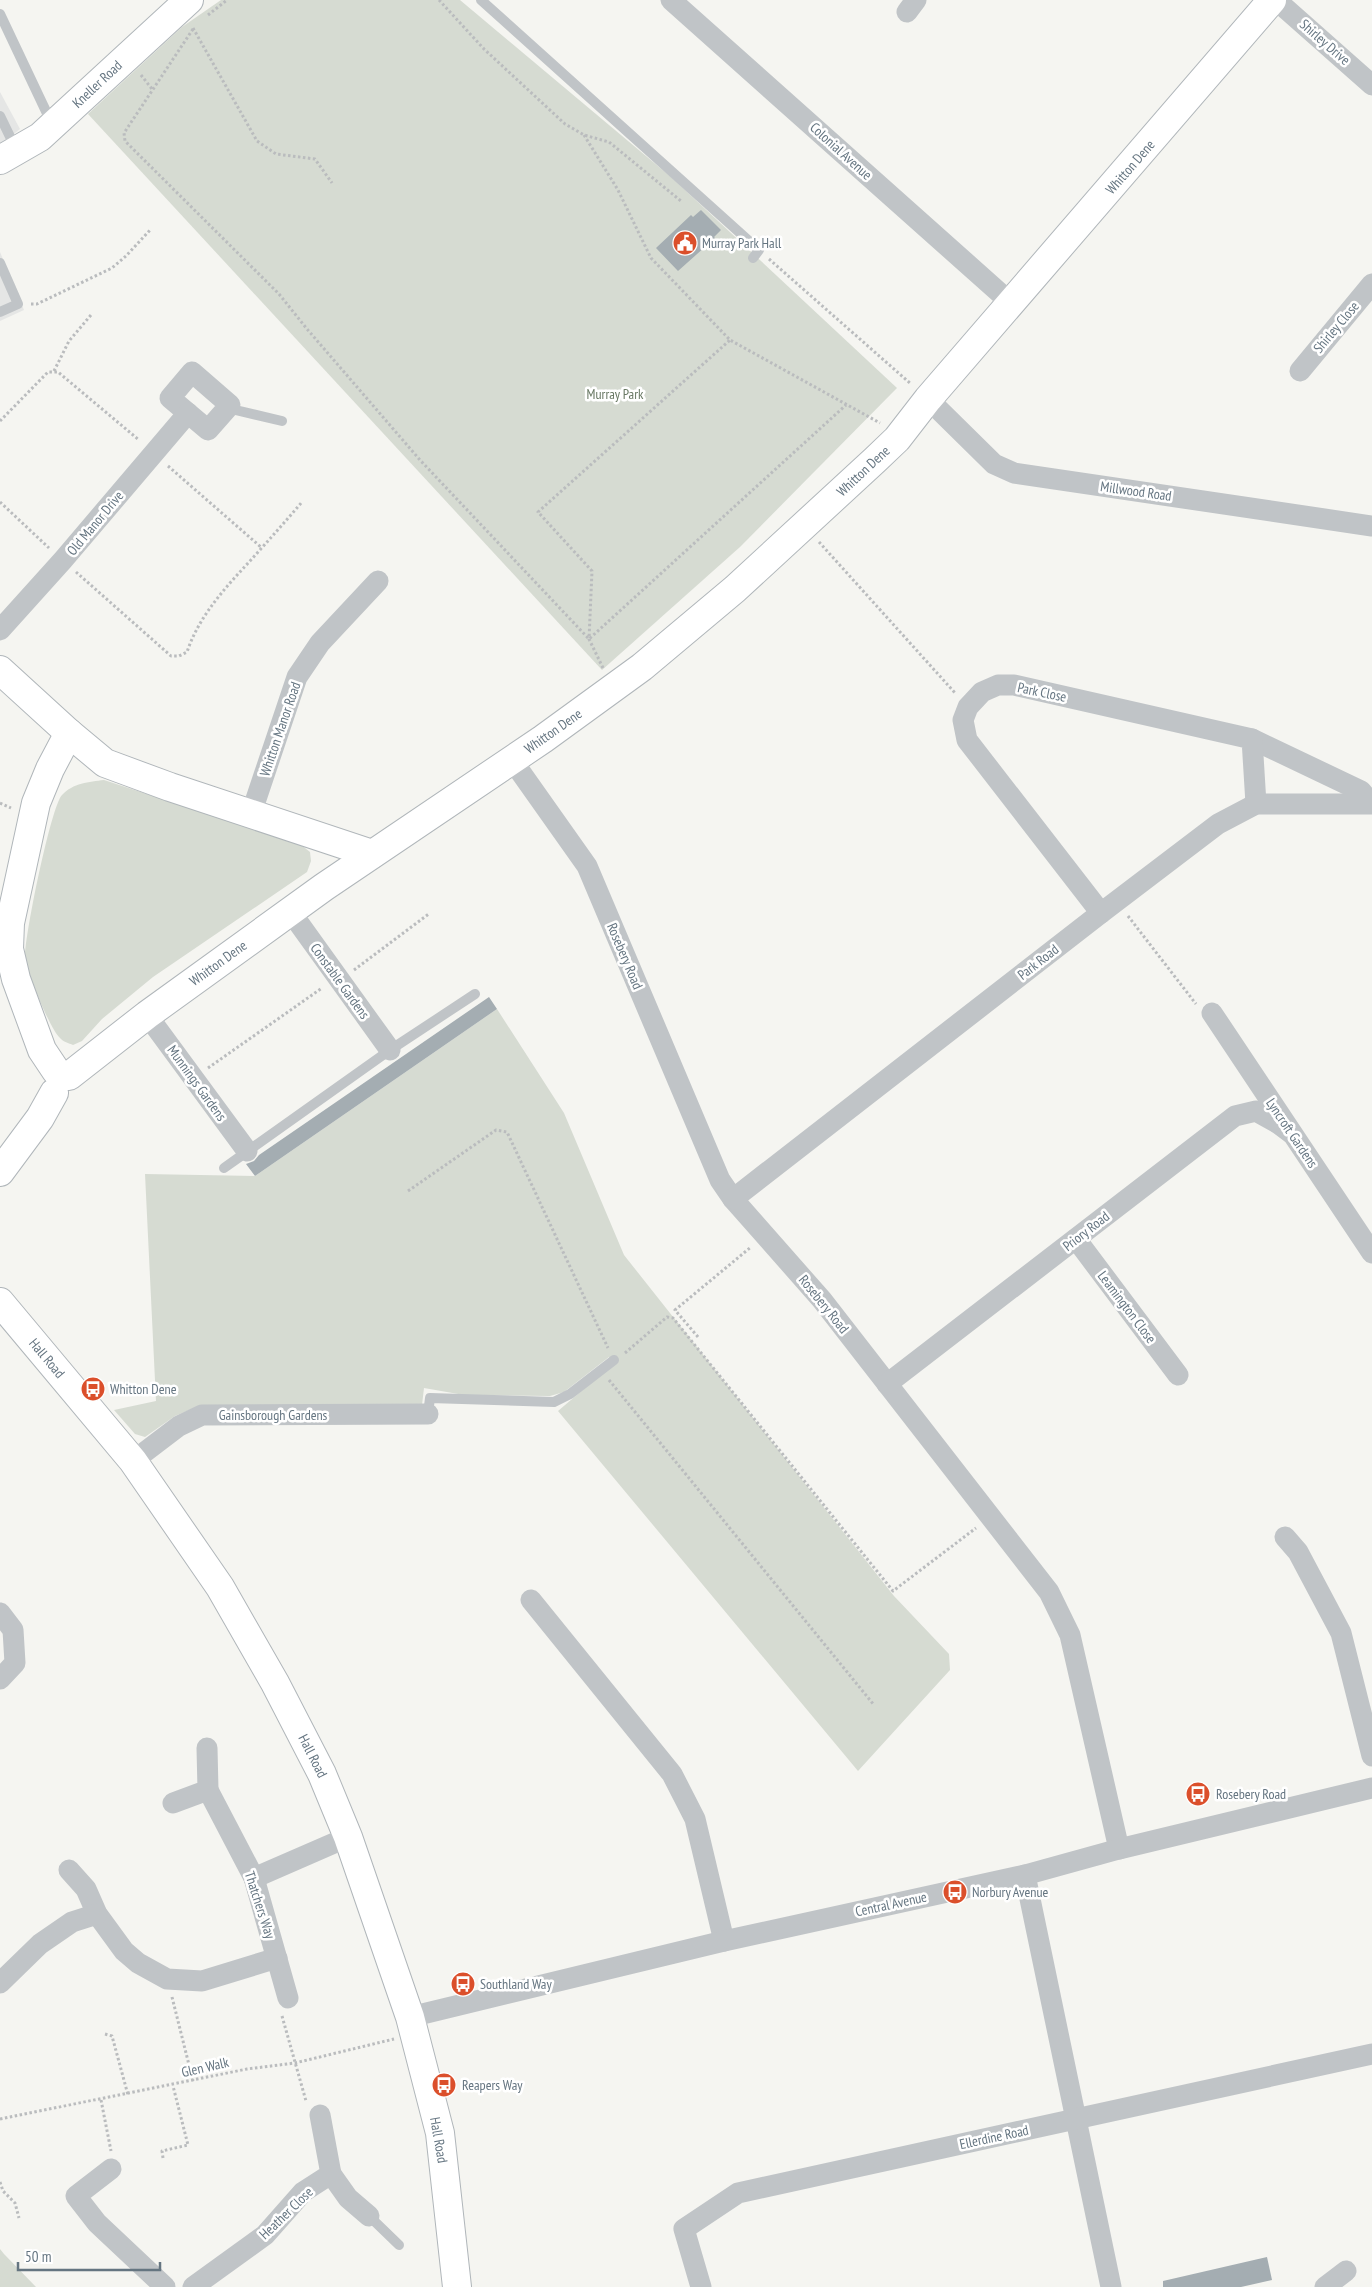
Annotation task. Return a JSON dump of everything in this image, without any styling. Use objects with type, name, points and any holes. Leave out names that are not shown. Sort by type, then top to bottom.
[{"type":"street","name":"Colonial Avenue","points":[[671,0],[1011,303]]},
{"type":"street","name":"Whitton Dene","points":[[0,1172],[40,1118],[60,1080],[290,911],[618,686],[735,589],[897,439],[928,399],[1272,0]]},
{"type":"street","name":"Shirley Drive","points":[[1276,0],[1372,85]]},
{"type":"street","name":"Kneller Road","points":[[8,155],[40,137],[192,16]]},
{"type":"street","name":"Shirley Close","points":[[1300,370],[1372,284]]},
{"type":"street","points":[[192,372],[230,405],[208,430],[188,413],[170,398],[192,372]]},
{"type":"street","name":"Millwood Road","points":[[928,399],[994,464],[1014,473],[1372,526]]},
{"type":"street","name":"Old Manor Drive","points":[[0,630],[63,560],[188,413]]},
{"type":"street","name":"Whitton Manor Road","points":[[251,814],[297,677],[320,644],[378,581]]},
{"type":"street","points":[[0,670],[69,733],[106,763],[372,854]]},
{"type":"street","name":"Park Close","points":[[968,707],[982,692],[998,685],[1014,685],[1252,738],[1361,792],[1371,803]]},
{"type":"street","points":[[968,707],[963,720],[967,740],[1108,907]]},
{"type":"street","points":[[60,1080],[42,1050],[16,979],[9,949],[10,923],[36,803],[50,769],[69,733]]},
{"type":"street","points":[[1252,738],[1256,804]]},
{"type":"street","name":"Rosebery Road","points":[[512,760],[587,866],[720,1180],[733,1199],[822,1300],[1049,1592],[1070,1635],[1119,1849]]},
{"type":"street","name":"Park Road","points":[[733,1199],[1108,907],[1218,824],[1256,804],[1371,803]]},
{"type":"street","name":"Constable Gardens","points":[[290,911],[390,1050]]},
{"type":"street","name":"Lyncroft Gardens","points":[[1212,1013],[1372,1253]]},
{"type":"street","name":"Munnings Gardens","points":[[147,1015],[247,1151]]},
{"type":"street","name":"Priory Road","points":[[887,1384],[1235,1116],[1256,1112],[1292,1133]]},
{"type":"street","name":"Leamington Close","points":[[1076,1240],[1178,1376]]},
{"type":"street","name":"Hall Road","points":[[0,1302],[133,1461],[220,1587],[275,1683],[322,1774],[348,1837],[412,2026],[440,2133],[457,2287]]},
{"type":"street","name":"Gainsborough Gardens","points":[[133,1461],[179,1426],[202,1416],[428,1414]]},
{"type":"street","points":[[1285,1537],[1298,1552],[1341,1634],[1372,1756]]},
{"type":"street","points":[[531,1600],[672,1774],[695,1819],[724,1941]]},
{"type":"street","points":[[0,1613],[13,1630],[15,1662],[0,1679]]},
{"type":"street","name":"Thatchers Way","points":[[207,1748],[208,1790],[254,1878],[288,1998]]},
{"type":"street","name":"Central Avenue","points":[[412,2026],[724,1941],[1025,1874],[1119,1849],[1372,1788]]},
{"type":"street","points":[[173,1803],[208,1790]]},
{"type":"street","points":[[254,1878],[348,1837]]},
{"type":"street","points":[[69,1870],[86,1889],[97,1914],[124,1951],[138,1963],[167,1979],[202,1981],[277,1958]]},
{"type":"street","points":[[1025,1874],[1074,2120],[1110,2287]]},
{"type":"street","points":[[0,1983],[40,1944],[72,1922],[97,1914]]},
{"type":"street","name":"Ellerdine Road","points":[[701,2287],[684,2229],[738,2193],[1372,2054]]},
{"type":"street","points":[[320,2116],[331,2174],[348,2198],[369,2216]]},
{"type":"street","points":[[111,2169],[69,2199],[165,2287]]},
{"type":"street","name":"Heather Close","points":[[193,2287],[266,2235],[304,2192],[331,2174]]},
{"type":"street","points":[[1325,2287],[1346,2271]]},
{"type":"lane","points":[[481,0],[696,194],[756,254]]},
{"type":"lane","points":[[0,14],[53,125]]},
{"type":"lane","points":[[0,116],[8,155]]},
{"type":"lane","points":[[0,263],[18,304],[0,312]]},
{"type":"lane","points":[[227,408],[282,421]]},
{"type":"lane","points":[[224,1168],[390,1050],[475,994]]},
{"type":"lane","points":[[428,1414],[430,1398],[554,1402],[570,1394],[613,1358]]},
{"type":"lane","points":[[369,2216],[399,2246]]},
{"type":"path","points":[[227,0],[192,16],[124,133],[125,141],[279,294],[420,460],[589,639],[603,670],[618,686]]},
{"type":"path","points":[[438,0],[484,49],[565,124],[584,135],[609,142],[685,205],[696,194]]},
{"type":"path","points":[[192,16],[257,141],[276,154],[314,159],[332,183]]},
{"type":"path","points":[[584,135],[618,190],[651,258],[730,340],[881,423],[897,439]]},
{"type":"path","points":[[18,304],[37,304],[112,268],[151,229]]},
{"type":"path","points":[[756,254],[928,399]]},
{"type":"path","points":[[54,372],[69,341],[90,315]]},
{"type":"path","points":[[589,639],[592,570],[538,512],[730,340]]},
{"type":"path","points":[[0,421],[48,372],[58,372],[262,548]]},
{"type":"path","points":[[589,639],[846,405]]},
{"type":"path","points":[[0,502],[171,656],[179,656],[187,652],[190,641],[207,612],[224,589],[302,502]]},
{"type":"path","points":[[804,525],[968,707]]},
{"type":"path","points":[[1108,907],[1196,1004],[1212,1013]]},
{"type":"path","points":[[193,1078],[339,979],[430,913]]},
{"type":"path","points":[[408,1191],[496,1130],[507,1132],[613,1358],[622,1355],[667,1317],[673,1318],[894,1591],[990,1516]]},
{"type":"path","points":[[698,1337],[675,1310],[765,1236]]},
{"type":"path","points":[[614,1386],[874,1705]]},
{"type":"path","points":[[167,1979],[193,2082]]},
{"type":"path","points":[[288,1998],[278,2000],[295,2063],[309,2112],[320,2116]]},
{"type":"path","name":"Glen Walk","points":[[0,2119],[193,2082],[247,2069],[295,2063],[412,2026]]},
{"type":"path","points":[[105,2034],[112,2036],[128,2095]]},
{"type":"path","points":[[163,2158],[162,2151],[188,2145],[173,2086]]},
{"type":"path","points":[[101,2100],[112,2154],[111,2169]]},
{"type":"path","points":[[0,2182],[3,2191],[15,2202],[20,2218]]},
{"type":"shaded area","points":[[0,92],[20,129],[0,145]]},
{"type":"shaded area","points":[[0,252],[24,310],[0,321]]},
{"type":"green space","name":"Murray Park","points":[[221,0],[460,0],[671,177],[897,388],[740,547],[602,670],[88,114],[182,27]]},
{"type":"green space","points":[[104,780],[300,844],[310,852],[311,861],[307,872],[153,977],[102,1019],[82,1041],[73,1045],[60,1038],[45,1012],[27,965],[25,958],[26,946],[45,846],[57,804],[62,795],[71,788]]},
{"type":"green space","points":[[497,1009],[564,1113],[624,1255],[894,1596],[949,1654],[950,1670],[858,1771],[558,1411],[612,1365],[609,1357],[564,1392],[550,1396],[464,1395],[424,1388],[422,1405],[201,1405],[175,1416],[145,1437],[135,1434],[114,1410],[156,1401],[145,1174],[255,1176]]},
{"type":"green space","points":[[0,2249],[4,2254],[36,2287],[0,2287]]},
{"type":"building","name":"Murray Park Hall","points":[[701,210],[721,230],[715,238],[678,271],[656,248],[691,215],[693,217]]},
{"type":"building","points":[[489,997],[497,1009],[255,1176],[246,1164],[254,1161],[259,1155]]},
{"type":"building","points":[[1267,2257],[1272,2280],[1241,2287],[1163,2287],[1163,2281]]},
{"type":"place","name":"Murray Park Hall","points":[[685,243]]},
{"type":"place","name":"Whitton Dene","points":[[93,1389]]},
{"type":"place","name":"Rosebery Road","points":[[1198,1794]]},
{"type":"place","name":"Norbury Avenue","points":[[955,1892]]},
{"type":"place","name":"Southland Way","points":[[463,1984]]},
{"type":"place","name":"Reapers Way","points":[[444,2085]]}]
